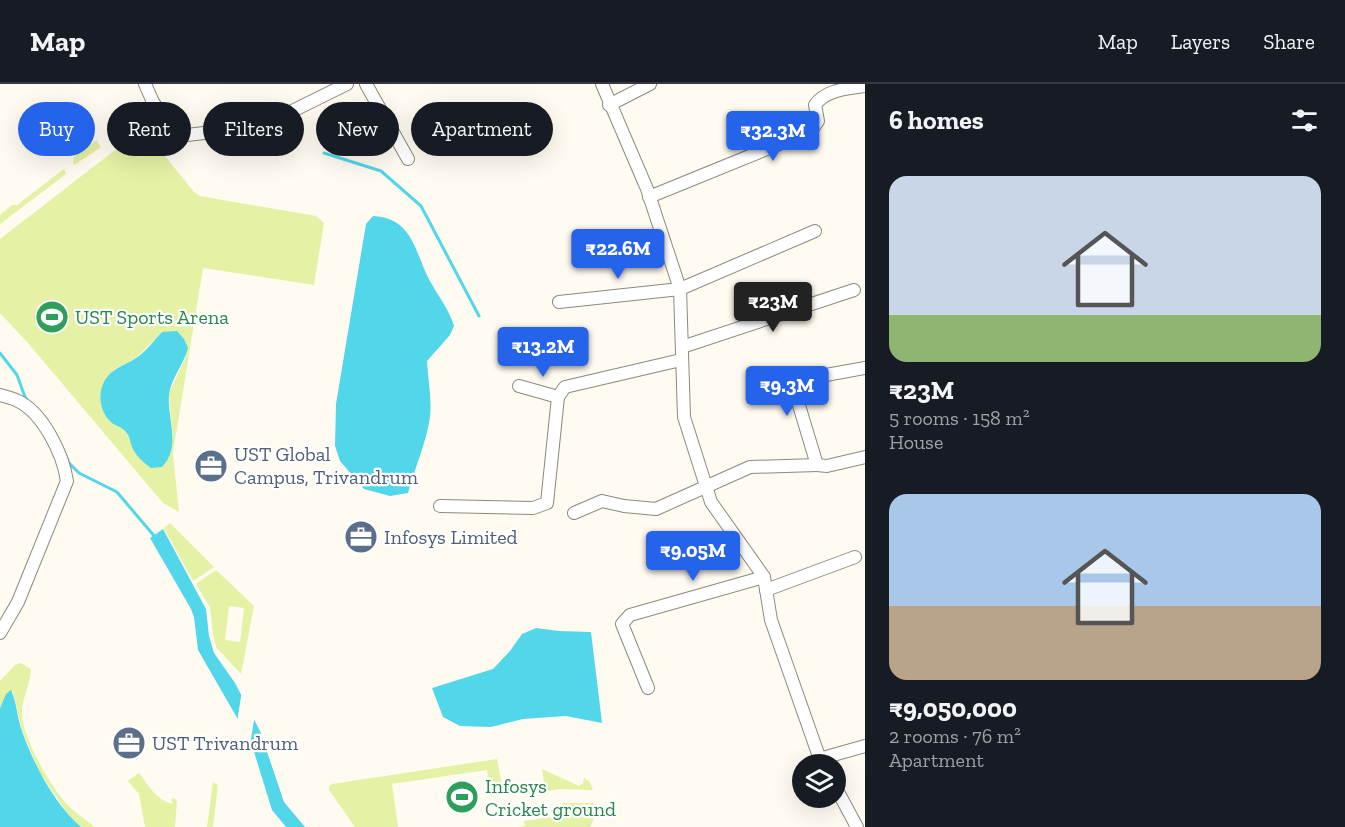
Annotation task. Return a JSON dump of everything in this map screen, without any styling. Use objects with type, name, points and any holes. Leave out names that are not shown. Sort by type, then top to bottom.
[{"type":"street","points":[[145,84],[153,102],[171,129],[178,134],[187,135],[238,129],[276,119],[347,84]]},
{"type":"street","points":[[366,84],[408,159]]},
{"type":"street","points":[[602,84],[649,196],[680,289],[684,417],[706,487],[711,502],[765,584],[771,620],[818,754]]},
{"type":"street","points":[[609,105],[650,84]]},
{"type":"street","points":[[649,196],[811,131],[818,121],[815,105],[819,98],[846,87],[865,86]]},
{"type":"street","points":[[559,302],[680,289],[815,231]]},
{"type":"street","points":[[440,506],[533,508],[547,503],[558,398],[565,387],[681,353],[854,290]]},
{"type":"street","points":[[817,465],[795,392],[797,384],[804,379],[865,368]]},
{"type":"street","points":[[519,386],[558,398]]},
{"type":"street","points":[[0,394],[18,401],[33,412],[52,439],[65,466],[67,481],[18,603],[0,633]]},
{"type":"street","points":[[574,513],[602,501],[656,509],[750,467],[827,466],[865,457]]},
{"type":"street","points":[[648,688],[622,624],[630,615],[765,584],[855,557]]},
{"type":"street","points":[[843,754],[865,746]]},
{"type":"street","points":[[846,807],[857,827]]},
{"type":"green space","points":[[95,141],[100,148],[95,151]]},
{"type":"green space","points":[[75,156],[88,156],[74,165]]},
{"type":"green space","points":[[107,156],[165,156],[194,192],[200,196],[316,216],[324,223],[314,285],[203,268],[173,453],[179,512],[163,503],[0,313],[0,239]],"holes":[[[162,332],[186,357],[169,393],[173,438],[151,467],[137,453],[124,429],[113,370],[136,358]]]},
{"type":"green space","points":[[64,169],[66,174],[0,224],[0,215],[12,205],[17,205]]},
{"type":"green space","points":[[170,523],[214,567],[193,581],[164,528]]},
{"type":"green space","points":[[216,570],[254,606],[241,674],[216,647],[210,607],[196,584]],"holes":[[[229,606],[244,608],[240,642],[225,640]]]},
{"type":"green space","points":[[21,663],[31,669],[22,715],[32,748],[45,774],[66,803],[95,827],[81,827],[71,818],[40,773],[22,730],[13,692],[6,694],[0,708],[0,681],[15,665]]},
{"type":"green space","points":[[497,759],[502,785],[544,782],[542,769],[579,786],[583,783],[584,778],[590,782],[593,790],[560,789],[521,795],[519,789],[491,794],[487,770],[392,784],[398,827],[355,827],[329,790],[332,784]]},
{"type":"green space","points":[[139,773],[162,800],[173,804],[171,800],[174,798],[177,801],[175,827],[145,827],[139,794],[128,781]]},
{"type":"green space","points":[[213,782],[218,785],[213,827],[207,827]]},
{"type":"green space","points":[[562,803],[593,803],[597,806],[597,813],[590,827],[517,827],[525,826],[524,821],[564,815]]},
{"type":"water","points":[[373,216],[387,218],[405,230],[454,326],[450,335],[427,361],[430,417],[408,493],[390,496],[364,489],[340,461],[335,446],[336,404],[366,224]]},
{"type":"water","points":[[177,331],[188,348],[169,395],[171,450],[162,467],[151,468],[136,453],[127,433],[106,416],[101,403],[101,389],[112,372],[140,355],[162,332]]},
{"type":"water","points":[[163,529],[206,609],[209,636],[214,653],[235,683],[260,731],[284,802],[305,827],[286,827],[272,810],[251,742],[198,650],[191,609],[150,538]]},
{"type":"water","points":[[536,628],[591,632],[602,723],[566,716],[523,719],[491,727],[460,726],[443,717],[432,688],[493,669],[522,634]]},
{"type":"water","points":[[11,690],[22,731],[39,770],[62,807],[81,827],[0,827],[0,708],[6,694]]},
{"type":"pier","points":[[242,690],[255,714],[250,745],[237,723]]},
{"type":"waterway","points":[[334,156],[381,171],[421,206],[479,316]]},
{"type":"waterway","points":[[0,353],[17,375],[29,402]]},
{"type":"waterway","points":[[63,449],[69,463],[79,473],[117,492],[155,537]]},
{"type":"place","name":"UST Sports Arena","points":[[52,317]]},
{"type":"place","name":"UST Global Campus, Trivandrum","points":[[211,466]]},
{"type":"place","name":"Infosys Limited","points":[[361,537]]},
{"type":"place","name":"UST Trivandrum","points":[[129,743]]},
{"type":"place","name":"Infosys Cricket ground","points":[[462,797]]}]
